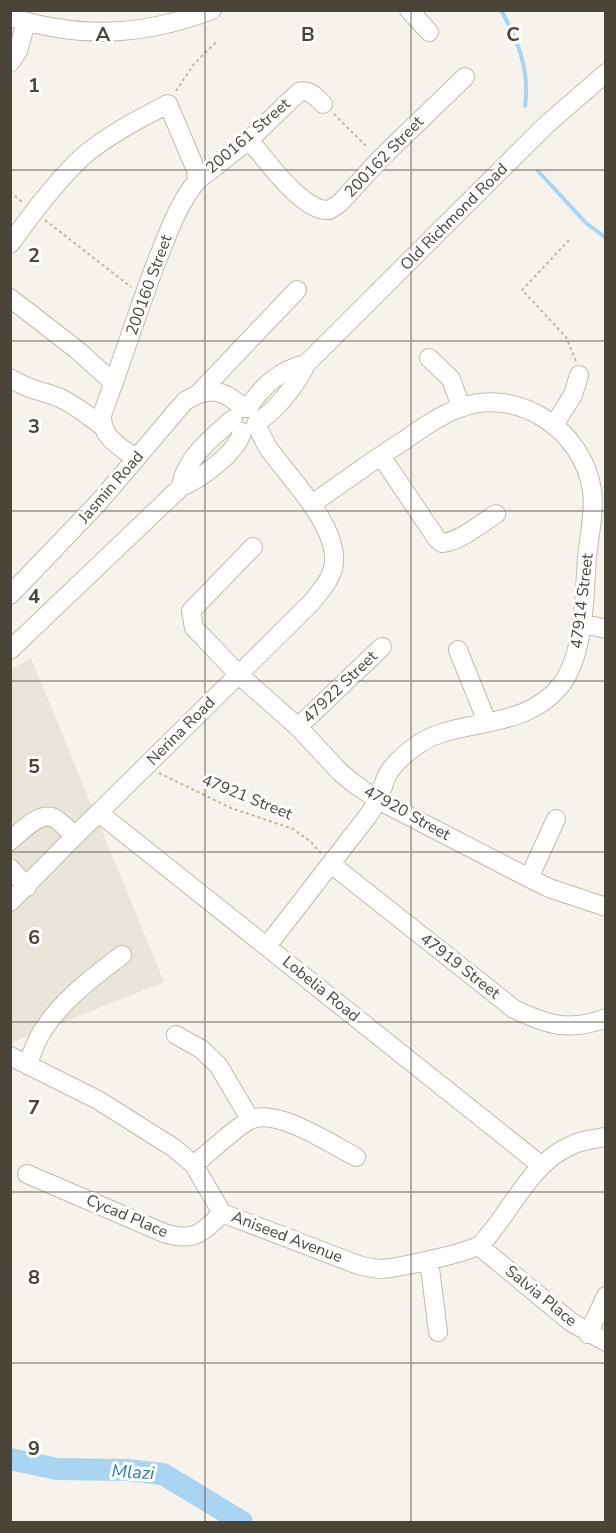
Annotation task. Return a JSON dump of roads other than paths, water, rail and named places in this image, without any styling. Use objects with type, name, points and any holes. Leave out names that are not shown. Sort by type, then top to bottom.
[{"type":"street","points":[[10,63],[18,51],[18,20],[79,31],[118,32],[163,26],[212,10]]},
{"type":"street","points":[[409,10],[429,32]]},
{"type":"street","name":"Old Richmond Road","points":[[10,650],[181,487],[201,476],[232,450],[238,443],[245,420],[264,387],[283,372],[306,364],[546,126],[606,73]]},
{"type":"street","name":"200162 Street","points":[[249,140],[291,189],[316,209],[329,210],[340,203],[380,159],[465,77]]},
{"type":"street","name":"200161 Street","points":[[197,181],[249,140],[299,92],[311,93],[323,104]]},
{"type":"street","points":[[10,244],[34,212],[83,157],[127,126],[168,104],[196,170],[197,181]]},
{"type":"street","name":"200160 Street","points":[[102,425],[102,415],[172,222],[182,201],[197,181]]},
{"type":"street","name":"Jasmin Road","points":[[10,595],[99,502],[185,401],[208,392],[297,290]]},
{"type":"street","points":[[10,298],[76,349],[114,383]]},
{"type":"street","points":[[429,358],[451,380],[461,407]]},
{"type":"street","points":[[554,426],[573,395],[579,375]]},
{"type":"street","points":[[10,378],[30,390],[56,396],[74,405],[102,425],[107,436],[136,459]]},
{"type":"street","points":[[208,392],[229,396],[245,420],[255,441],[267,447],[312,504]]},
{"type":"street","name":"47914 Street","points":[[267,946],[378,800],[384,780],[396,763],[420,743],[440,733],[520,716],[542,704],[555,692],[573,665],[581,623],[592,513],[592,491],[587,472],[576,449],[554,426],[532,410],[517,405],[488,402],[461,407],[435,420],[312,504]]},
{"type":"street","points":[[381,456],[436,540],[448,543],[496,514]]},
{"type":"street","name":"Nerina Road","points":[[10,902],[311,603],[331,575],[334,564],[333,551],[327,532],[312,504]]},
{"type":"street","name":"47920 Street","points":[[253,547],[191,611],[194,628],[238,674],[298,727],[340,772],[378,800],[549,888],[606,907]]},
{"type":"street","points":[[581,623],[606,629]]},
{"type":"street","name":"47922 Street","points":[[298,727],[382,647]]},
{"type":"street","points":[[458,650],[487,722]]},
{"type":"street","name":"Lobelia Road","points":[[99,813],[542,1166]]},
{"type":"street","points":[[10,841],[32,823],[48,817],[55,818],[75,836]]},
{"type":"street","points":[[530,878],[556,819]]},
{"type":"street","name":"47919 Street","points":[[331,864],[514,1009],[542,1022],[565,1025],[587,1024],[606,1018]]},
{"type":"street","points":[[10,868],[27,887]]},
{"type":"street","points":[[27,1065],[39,1038],[51,1021],[90,980],[122,955]]},
{"type":"street","points":[[177,1035],[201,1049],[218,1065],[250,1119]]},
{"type":"street","name":"Aniseed Avenue","points":[[10,1056],[98,1100],[174,1148],[194,1165],[222,1213],[361,1266],[380,1269],[429,1260],[479,1246]]},
{"type":"street","points":[[194,1165],[250,1119],[268,1117],[286,1121],[356,1157]]},
{"type":"street","points":[[479,1246],[542,1166],[558,1152],[582,1141],[606,1137]]},
{"type":"street","name":"Cycad Place","points":[[27,1174],[180,1238],[192,1237],[201,1233],[222,1213]]},
{"type":"street","name":"Salvia Place","points":[[479,1246],[570,1322],[606,1342]]},
{"type":"street","points":[[429,1260],[438,1332]]},
{"type":"street","points":[[588,1334],[606,1296]]},
{"type":"waterway","points":[[501,10],[513,33],[521,56],[526,80],[525,106]]},
{"type":"waterway","points":[[538,171],[586,223],[606,238]]},
{"type":"waterway","name":"Mlazi","points":[[10,1459],[57,1469],[127,1470],[163,1474],[242,1522]]}]
